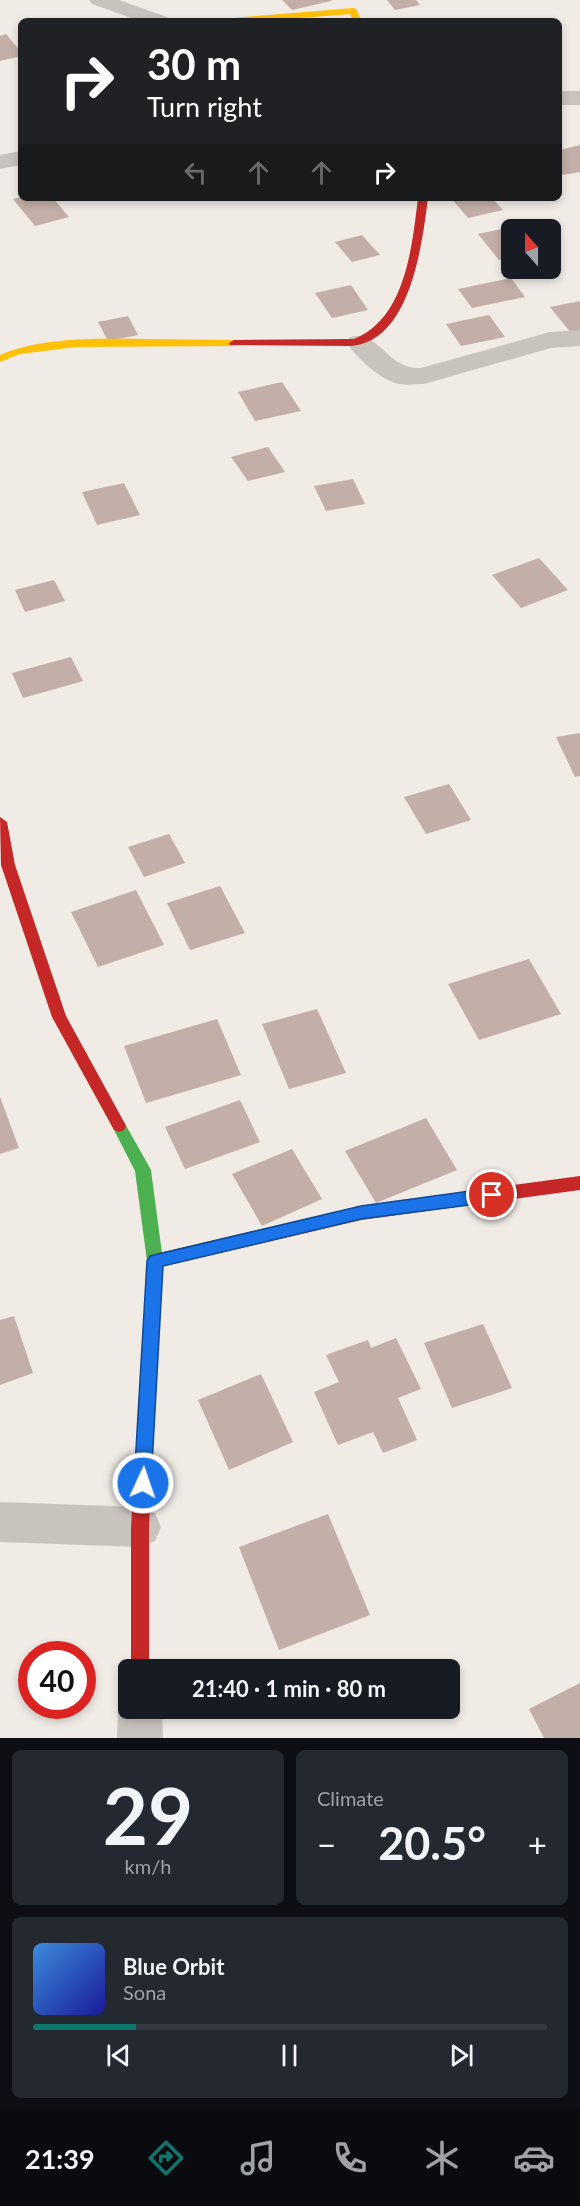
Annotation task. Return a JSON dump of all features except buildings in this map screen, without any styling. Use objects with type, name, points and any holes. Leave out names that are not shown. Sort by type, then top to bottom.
[{"type":"street","points":[[99,0],[151,18]]},
{"type":"street","points":[[269,18],[354,11]]},
{"type":"street","points":[[562,98],[580,98]]},
{"type":"street","points":[[0,162],[18,159]]},
{"type":"street","points":[[0,359],[10,352],[72,344],[359,342],[383,326],[402,297],[421,224],[423,201]]},
{"type":"street","points":[[359,342],[378,361],[403,377],[424,376],[466,362],[550,340],[580,338]]},
{"type":"street","points":[[0,822],[8,865],[59,1017],[143,1170],[155,1261],[140,1527],[140,1659]]},
{"type":"street","points":[[155,1261],[361,1212],[580,1183]]},
{"type":"street","points":[[0,1522],[140,1527]]},
{"type":"street","points":[[140,1719],[140,1738]]},
{"type":"traffic: fast","points":[[119,1126],[143,1170],[155,1261],[147,1404]]},
{"type":"traffic: slow","points":[[269,18],[353,11],[356,18]]},
{"type":"traffic: slow","points":[[0,359],[18,352],[76,344],[234,343]]},
{"type":"traffic: jam","points":[[234,343],[351,343],[374,334],[388,320],[407,281],[423,201]]},
{"type":"traffic: jam","points":[[0,822],[8,865],[59,1017],[119,1126]]},
{"type":"traffic: jam","points":[[155,1261],[361,1213],[580,1183]]},
{"type":"traffic: jam","points":[[140,1659],[140,1527],[147,1404]]},
{"type":"route","points":[[143,1483],[155,1261],[361,1212],[492,1195]]}]
